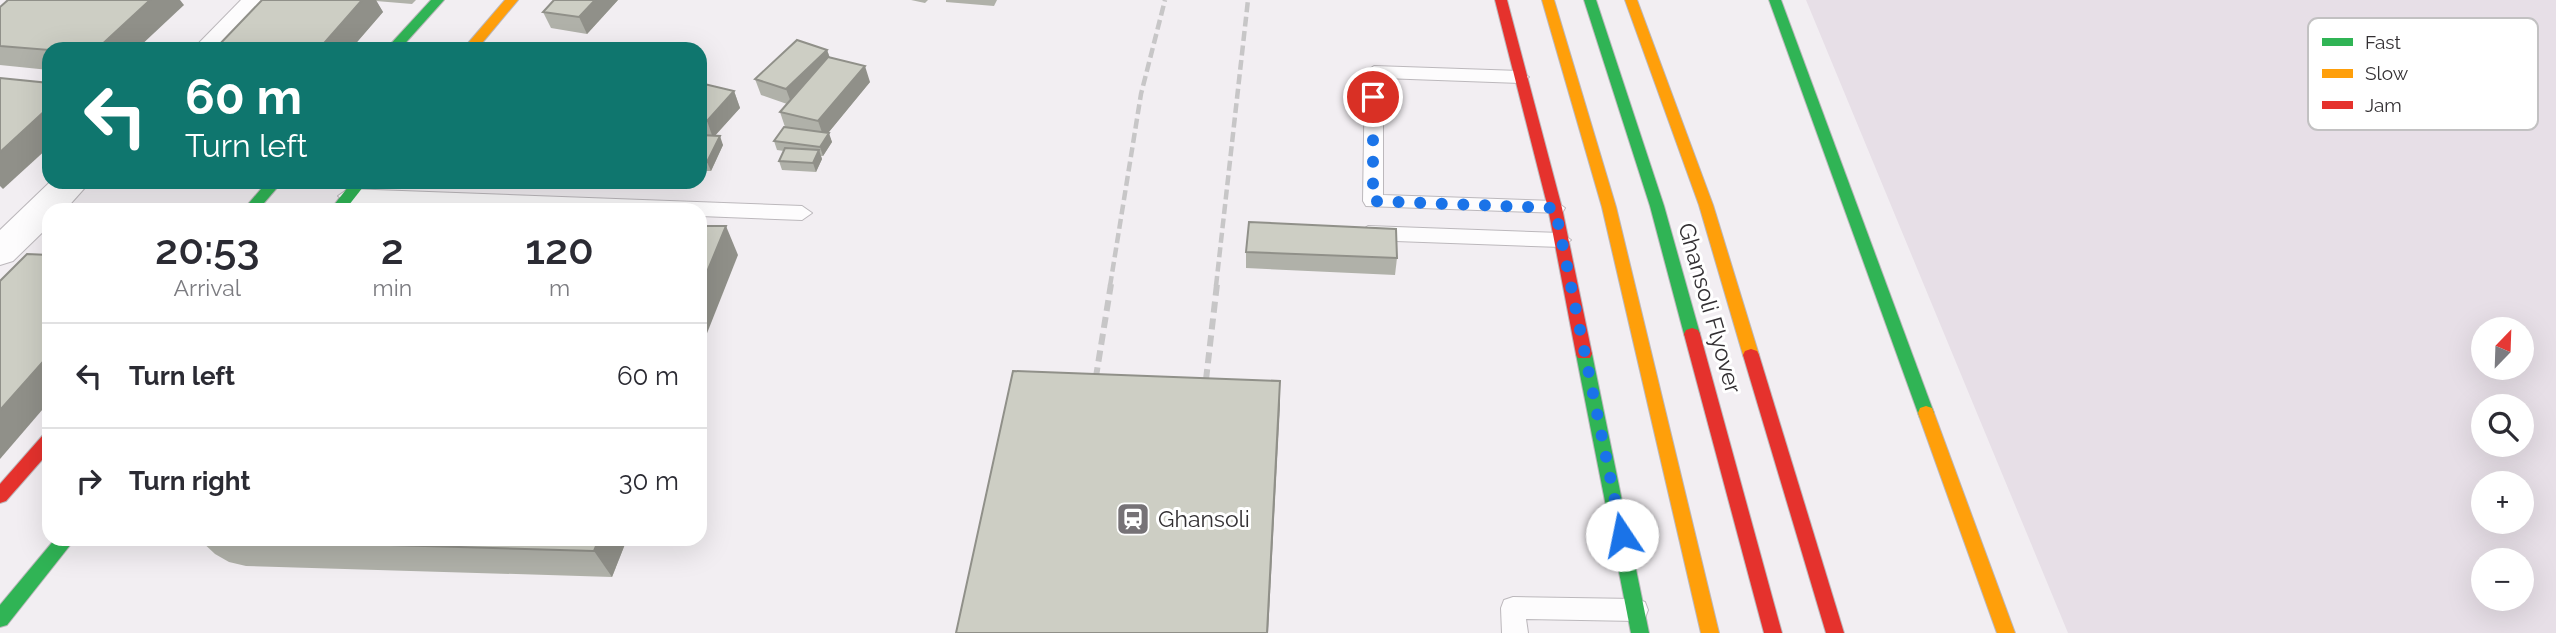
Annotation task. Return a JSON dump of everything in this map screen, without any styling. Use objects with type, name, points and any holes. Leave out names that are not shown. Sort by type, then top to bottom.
[{"type":"main road","points":[[399,42],[438,0]]},
{"type":"main road","points":[[476,42],[512,0]]},
{"type":"main road","points":[[1501,0],[1555,208],[1638,622]]},
{"type":"main road","points":[[1548,0],[1609,206],[1710,633]]},
{"type":"main road","name":"Ghansoli Flyover","points":[[1590,0],[1657,206],[1773,633]]},
{"type":"main road","points":[[1631,0],[1706,205],[1835,633]]},
{"type":"main road","points":[[1776,0],[2006,633]]},
{"type":"main road","points":[[256,203],[269,189]]},
{"type":"main road","points":[[0,496],[42,448]]},
{"type":"main road","points":[[4,608],[60,546]]},
{"type":"street","points":[[216,42],[259,0]]},
{"type":"street","points":[[50,203],[65,189]]},
{"type":"street","points":[[0,252],[42,211]]},
{"type":"lane","points":[[1520,77],[1374,72],[1373,201],[1555,208]]},
{"type":"lane","points":[[348,196],[547,203]]},
{"type":"lane","points":[[707,209],[802,212]]},
{"type":"lane","points":[[1354,233],[1561,240]]},
{"type":"lane","points":[[4,608],[11,633]]},
{"type":"lane","points":[[1515,633],[1513,608],[1638,622]]},
{"type":"shaded area","points":[[1806,0],[2556,0],[2556,633],[2068,633]]},
{"type":"building","points":[[8,0],[150,0],[105,42],[42,42],[42,49],[0,46],[0,7]]},
{"type":"building","points":[[262,0],[362,0],[325,42],[222,42]]},
{"type":"building","points":[[554,0],[595,0],[579,17],[543,12]]},
{"type":"building","points":[[797,40],[827,50],[786,89],[755,79]]},
{"type":"building","points":[[828,57],[865,66],[818,121],[780,112]]},
{"type":"building","points":[[0,78],[42,82],[42,113],[0,152]]},
{"type":"building","points":[[707,85],[734,91],[707,121]]},
{"type":"building","points":[[784,127],[829,133],[820,147],[774,141]]},
{"type":"building","points":[[707,135],[720,136],[707,162]]},
{"type":"building","points":[[785,148],[819,150],[813,163],[779,161]]},
{"type":"building","points":[[1249,222],[1396,229],[1397,258],[1246,252]]},
{"type":"building","points":[[707,226],[726,226],[707,272]]},
{"type":"building","points":[[27,254],[42,255],[42,363],[0,410],[0,281]]},
{"type":"building","name":"Ghansoli","points":[[1013,371],[1280,381],[1267,633],[956,633]]},
{"type":"building","points":[[423,546],[596,546],[594,551]]},
{"type":"railway","points":[[1110,286],[1141,94],[1165,0]]},
{"type":"railway","points":[[1216,286],[1248,0]]},
{"type":"railway","points":[[1093,395],[1111,284]]},
{"type":"railway","points":[[1204,397],[1217,284]]},
{"type":"traffic: fast","points":[[399,42],[438,0]]},
{"type":"traffic: fast","points":[[1590,0],[1657,206],[1692,334]]},
{"type":"traffic: fast","points":[[1775,0],[1926,413]]},
{"type":"traffic: fast","points":[[256,203],[269,189]]},
{"type":"traffic: fast","points":[[343,203],[354,189]]},
{"type":"traffic: fast","points":[[1584,354],[1640,633]]},
{"type":"traffic: fast","points":[[0,619],[60,546]]},
{"type":"traffic: slow","points":[[476,42],[512,0]]},
{"type":"traffic: slow","points":[[1548,0],[1609,207],[1710,633]]},
{"type":"traffic: slow","points":[[1631,0],[1706,205],[1751,355]]},
{"type":"traffic: slow","points":[[1926,413],[2006,633]]},
{"type":"traffic: jam","points":[[1501,0],[1555,208],[1584,354]]},
{"type":"traffic: jam","points":[[1692,334],[1773,633]]},
{"type":"traffic: jam","points":[[1751,355],[1835,633]]},
{"type":"traffic: jam","points":[[0,496],[42,448]]},
{"type":"place","name":"Ghansoli","points":[[1133,519]]},
{"type":"route","points":[[1373,97],[1373,201],[1555,208],[1622,535]]}]
